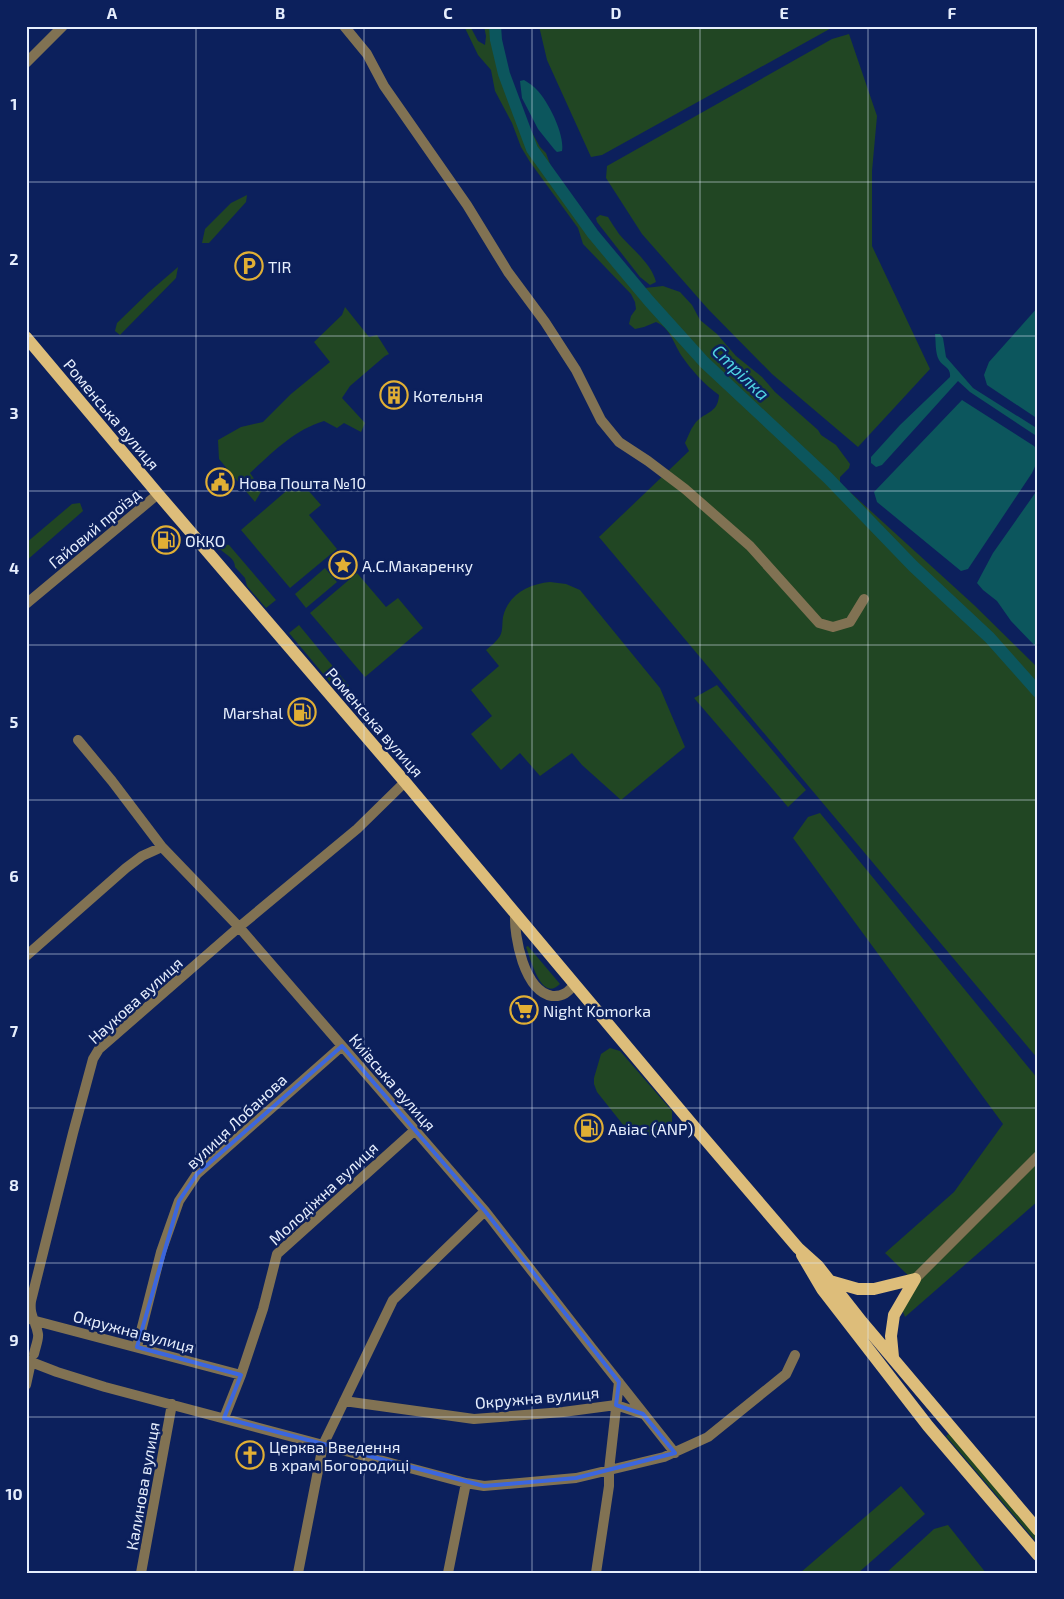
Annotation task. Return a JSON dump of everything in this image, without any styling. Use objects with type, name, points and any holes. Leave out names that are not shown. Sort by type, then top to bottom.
[{"type":"main road","name":"Роменська вулиця","points":[[26,337],[798,1248]]},
{"type":"main road","points":[[798,1248],[818,1266],[1038,1530]]},
{"type":"main road","points":[[798,1248],[810,1272],[822,1289],[916,1411],[1038,1555]]},
{"type":"main road","points":[[830,1281],[858,1289],[874,1289],[915,1279]]},
{"type":"main road","points":[[893,1358],[891,1336],[894,1315],[915,1279]]},
{"type":"street","points":[[26,63],[63,26]]},
{"type":"street","points":[[347,27],[367,54],[384,86],[467,205],[508,272],[545,322],[571,362],[601,420],[619,442],[685,489],[750,546],[819,622],[833,627],[850,622],[864,599]]},
{"type":"street","name":"Гайовий проїзд","points":[[26,604],[158,494]]},
{"type":"street","name":"Київська вулиця","points":[[78,740],[162,847],[239,928],[486,1211],[643,1414],[675,1452]]},
{"type":"street","name":"Наукова вулиця","points":[[32,1320],[31,1301],[72,1133],[93,1059],[99,1049],[357,829],[405,782]]},
{"type":"street","points":[[26,956],[126,868],[142,856],[162,847]]},
{"type":"street","points":[[516,914],[515,928],[521,955],[526,970],[539,991],[557,996],[566,994],[575,984]]},
{"type":"street","name":"вулиця Лобанова","points":[[136,1347],[161,1252],[179,1201],[197,1174],[342,1046]]},
{"type":"street","name":"Молодіжна вулиця","points":[[224,1418],[241,1375],[277,1254],[415,1130]]},
{"type":"street","points":[[915,1279],[1038,1156]]},
{"type":"street","points":[[298,1573],[323,1445],[393,1300],[486,1211]]},
{"type":"street","points":[[26,1309],[38,1334],[30,1359],[26,1385]]},
{"type":"street","name":"Окружна вулиця","points":[[32,1320],[241,1375]]},
{"type":"street","points":[[30,1359],[105,1387],[466,1483],[484,1486],[576,1478],[664,1457],[708,1437],[786,1374],[795,1355]]},
{"type":"street","points":[[596,1573],[609,1486],[609,1470],[619,1382]]},
{"type":"street","name":"Окружна вулиця","points":[[344,1401],[474,1419],[563,1412],[616,1405],[643,1414]]},
{"type":"street","name":"Калинова вулиця","points":[[141,1573],[172,1404]]},
{"type":"street","points":[[448,1573],[466,1483]]},
{"type":"highlighted area","points":[[342,1046],[485,1211],[619,1382],[616,1405],[643,1414],[675,1453],[576,1478],[484,1486],[224,1418],[241,1375],[137,1347],[179,1201],[197,1174]]},
{"type":"shaded area","points":[[464,26],[470,26],[478,41],[485,45],[484,26],[496,26],[509,82],[530,129],[540,147],[546,153],[554,175],[564,186],[565,191],[576,205],[588,227],[598,237],[601,246],[616,254],[645,288],[663,286],[680,292],[692,305],[700,320],[717,334],[736,356],[762,377],[775,392],[818,430],[821,435],[836,445],[850,464],[849,468],[840,477],[840,483],[974,605],[1038,668],[1038,1059],[599,537],[689,451],[685,443],[691,429],[702,417],[713,410],[719,395],[703,382],[689,366],[665,328],[656,322],[635,329],[629,324],[631,316],[636,309],[631,294],[583,244],[578,228],[530,162],[495,91],[491,70],[478,55]]},
{"type":"shaded area","points":[[539,26],[835,26],[602,155],[591,157],[547,60]]},
{"type":"shaded area","points":[[849,34],[877,116],[872,171],[872,246],[930,369],[858,447],[772,374],[708,309],[642,234],[606,178],[607,166],[832,39]]},
{"type":"shaded area","points":[[524,80],[539,92],[554,117],[561,135],[562,151],[557,152],[538,129],[522,98],[520,81]]},
{"type":"shaded area","points":[[247,195],[246,202],[209,243],[202,243],[205,229],[231,203]]},
{"type":"shaded area","points":[[600,215],[608,217],[619,234],[646,263],[656,282],[650,285],[640,277],[597,222],[596,218]]},
{"type":"shaded area","points":[[178,267],[176,278],[120,335],[115,331],[117,323]]},
{"type":"shaded area","points":[[345,307],[369,337],[377,335],[389,354],[350,386],[342,398],[365,423],[361,432],[344,423],[337,428],[324,421],[293,436],[250,473],[262,490],[255,502],[219,459],[218,440],[241,427],[263,422],[291,394],[330,362],[314,342],[342,315]]},
{"type":"shaded area","points":[[1038,307],[1038,419],[987,385],[984,375],[989,362]]},
{"type":"shaded area","points":[[935,334],[940,334],[943,338],[946,357],[973,388],[1038,429],[1038,437],[970,392],[958,381],[882,465],[876,467],[871,463],[871,457],[900,425],[950,377],[948,369],[938,357]]},
{"type":"shaded area","points":[[962,400],[1034,446],[1038,456],[1032,473],[968,569],[961,571],[877,502],[874,492]]},
{"type":"shaded area","points":[[299,480],[321,505],[309,515],[337,549],[290,588],[241,530]]},
{"type":"shaded area","points":[[1038,489],[1038,649],[1011,621],[997,601],[977,583],[993,553]]},
{"type":"shaded area","points":[[80,503],[83,511],[26,561],[26,543],[72,504]]},
{"type":"shaded area","points":[[222,544],[229,545],[276,600],[266,608],[247,586],[245,578],[235,567],[232,559],[221,550],[218,550]]},
{"type":"shaded area","points":[[325,568],[337,582],[306,608],[295,594]]},
{"type":"shaded area","points":[[357,573],[386,607],[398,598],[423,628],[365,677],[310,613]]},
{"type":"shaded area","points":[[550,582],[566,584],[580,590],[660,688],[685,747],[621,800],[582,765],[572,753],[540,776],[520,753],[501,770],[471,734],[492,716],[471,690],[499,666],[486,650],[500,636],[503,617],[509,602],[527,588]]},
{"type":"shaded area","points":[[299,625],[349,686],[340,694],[289,633]]},
{"type":"shaded area","points":[[717,685],[806,790],[788,807],[694,698]]},
{"type":"shaded area","points":[[820,813],[1038,1079],[1038,1201],[905,1317],[901,1307],[916,1283],[885,1253],[954,1192],[1003,1124],[793,838],[808,817]]},
{"type":"shaded area","points":[[528,946],[560,984],[553,988],[547,988],[542,984],[531,961],[526,947]]},
{"type":"shaded area","points":[[610,1048],[620,1051],[672,1111],[672,1122],[669,1127],[651,1135],[639,1136],[633,1134],[628,1131],[597,1092],[594,1078],[601,1054]]},
{"type":"shaded area","points":[[950,1433],[1038,1536],[1038,1544],[946,1436]]},
{"type":"shaded area","points":[[901,1486],[925,1514],[858,1573],[800,1573]]},
{"type":"shaded area","points":[[948,1525],[986,1573],[886,1573],[934,1529]]},
{"type":"waterway","name":"Стрілка","points":[[495,26],[496,40],[504,74],[532,149],[593,234],[649,301],[704,362],[828,478],[913,566],[990,638],[1038,692]]},
{"type":"place","name":"TIR","points":[[249,266]]},
{"type":"place","name":"Котельня","points":[[394,395]]},
{"type":"place","name":"Нова Пошта №10","points":[[220,482]]},
{"type":"place","name":"ОККО","points":[[166,540]]},
{"type":"place","name":"А.С.Макаренку","points":[[343,565]]},
{"type":"place","name":"Marshal","points":[[302,712]]},
{"type":"place","name":"Night Komorka","points":[[524,1010]]},
{"type":"place","name":"Авіас (ANP)","points":[[589,1128]]},
{"type":"place","name":"Церква Введення в храм Богородиці","points":[[250,1455]]}]
